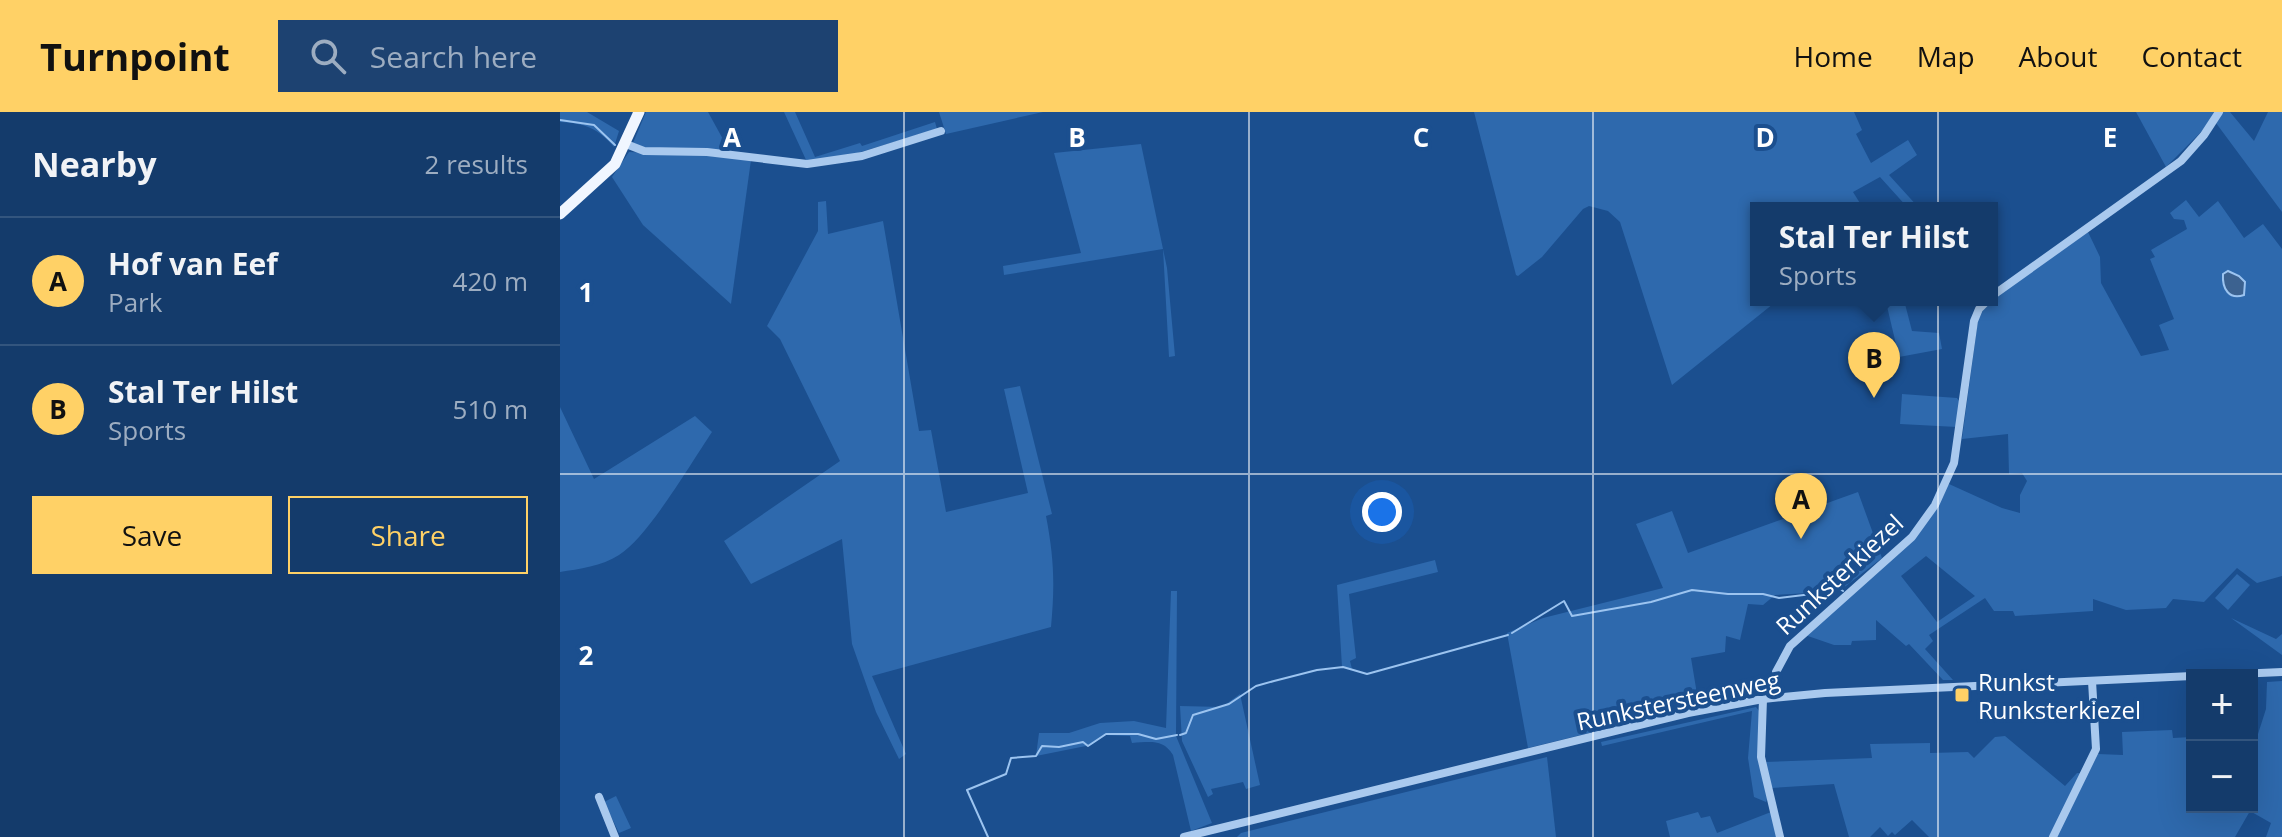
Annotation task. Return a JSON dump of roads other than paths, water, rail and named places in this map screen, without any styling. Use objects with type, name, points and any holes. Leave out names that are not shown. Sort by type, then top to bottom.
[{"type":"main road","points":[[560,214],[606,173],[626,144],[639,112]]},
{"type":"street","name":"Runksterkiezel","points":[[1998,292],[2181,161],[2219,112]]},
{"type":"street","points":[[626,144],[644,151],[707,152],[807,164],[862,156],[941,131]]},
{"type":"street","name":"Runksterkiezel","points":[[1775,697],[1776,672],[1790,646],[1912,537],[1947,481],[1956,450],[1974,321],[1982,306]]},
{"type":"street","points":[[2258,673],[2282,672]]},
{"type":"street","name":"Runkstersteenweg","points":[[1184,837],[1688,713],[1775,697],[2186,676]]},
{"type":"street","points":[[2053,837],[2096,749],[2092,681]]},
{"type":"street","points":[[1763,699],[1761,757],[1780,837]]},
{"type":"street","points":[[599,797],[615,837]]},
{"type":"waterway","points":[[560,120],[594,125],[615,145]]},
{"type":"waterway","points":[[1512,633],[1564,601],[1572,616],[1651,602],[1692,590],[1763,594],[1779,598],[1812,594],[1832,584],[1843,591]]},
{"type":"waterway","points":[[1180,735],[1186,733],[1193,715],[1229,704],[1256,686],[1317,670],[1343,667],[1367,674],[1508,635]]},
{"type":"waterway","points":[[988,837],[967,790],[1006,774],[1011,758],[1036,756],[1042,746],[1059,747],[1083,742],[1088,746],[1106,734],[1138,734],[1156,739],[1177,735]]},
{"type":"place","name":"Stal Ter Hilst","points":[[1874,398]]},
{"type":"place","name":"Hof van Eef","points":[[1801,539]]},
{"type":"place","name":"Runkst Runksterkiezel","points":[[1962,695]]}]
